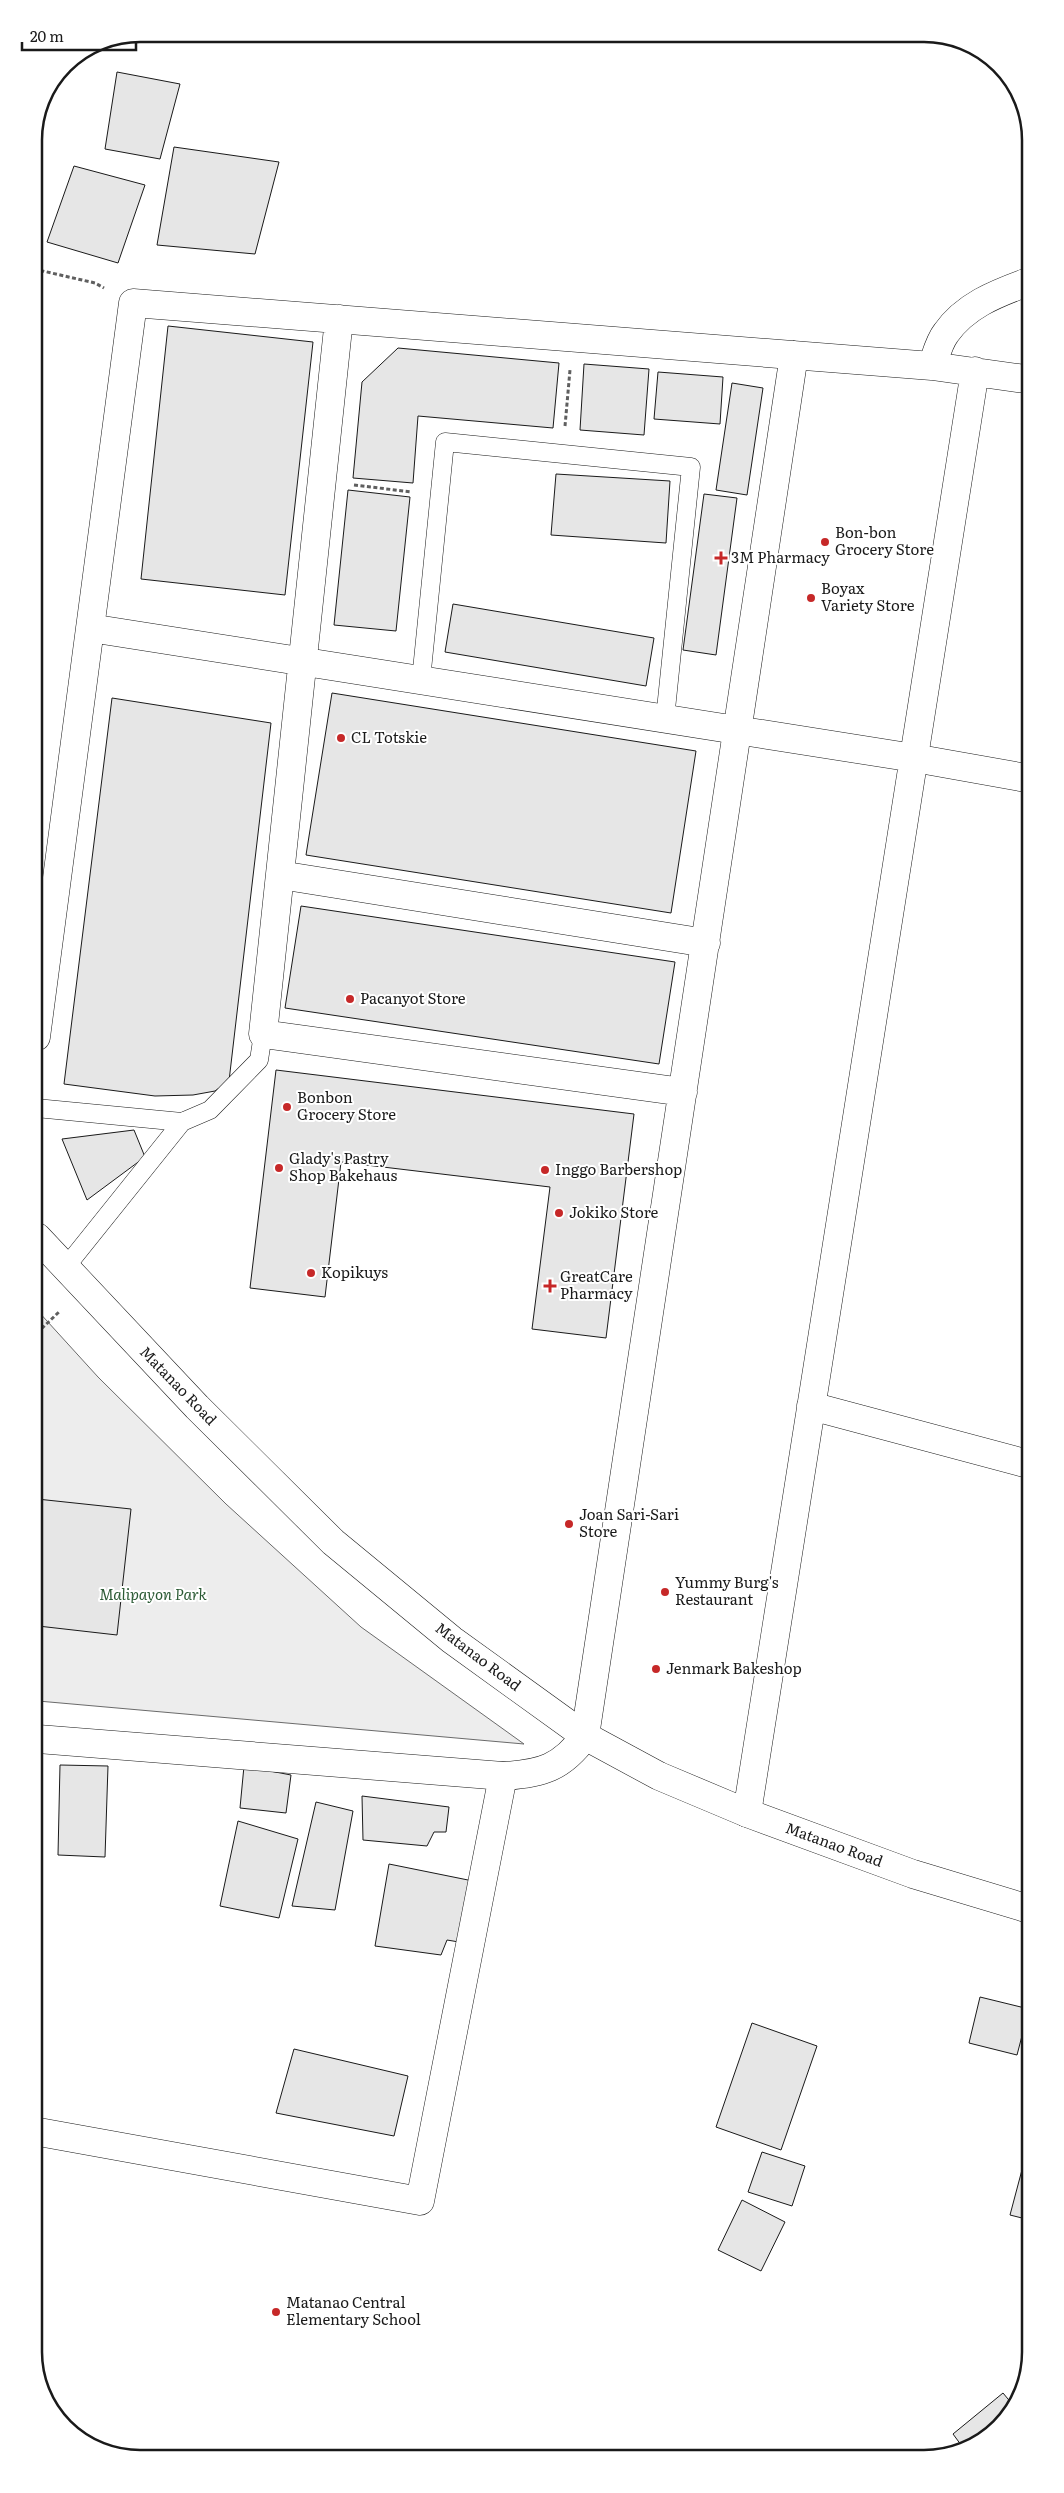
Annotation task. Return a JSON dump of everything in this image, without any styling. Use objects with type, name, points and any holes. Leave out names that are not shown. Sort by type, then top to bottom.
[{"type":"street","points":[[932,366],[945,334],[966,311],[995,294],[1022,284]]},
{"type":"street","points":[[43,930],[90,628],[133,303],[932,366],[1022,379]]},
{"type":"street","points":[[339,319],[263,1034],[683,1092]]},
{"type":"street","points":[[42,1739],[503,1776],[529,1775],[558,1765],[574,1752],[585,1736],[794,355]]},
{"type":"street","points":[[747,1813],[975,371]]},
{"type":"street","points":[[90,628],[914,758],[1022,777]]},
{"type":"street","points":[[280,875],[706,943]]},
{"type":"street","name":"Matanao Road","points":[[43,1243],[197,1407],[333,1542],[452,1640],[585,1736],[659,1776],[747,1813],[913,1874],[1022,1907]]},
{"type":"street","points":[[811,1406],[1022,1462]]},
{"type":"street","points":[[42,2133],[420,2201],[503,1776]]},
{"type":"lane","points":[[421,680],[445,442],[691,467],[665,719]]},
{"type":"lane","points":[[65,1268],[182,1122],[210,1110],[259,1060],[263,1034]]},
{"type":"lane","points":[[43,1109],[182,1122]]},
{"type":"path","points":[[43,271],[95,283],[133,303]]},
{"type":"path","points":[[562,454],[573,338]]},
{"type":"path","points":[[321,482],[440,495]]},
{"type":"shaded area","name":"Malipayon Park","points":[[42,1316],[98,1377],[226,1504],[361,1627],[524,1744],[42,1701]]},
{"type":"building","points":[[117,72],[180,84],[160,159],[105,149]]},
{"type":"building","points":[[174,147],[279,162],[255,254],[157,245]]},
{"type":"building","points":[[74,166],[145,185],[118,263],[47,242]]},
{"type":"building","points":[[168,326],[313,342],[285,595],[141,579]]},
{"type":"building","points":[[398,348],[559,363],[553,428],[418,416],[413,483],[353,478],[362,382]]},
{"type":"building","points":[[584,364],[649,369],[644,435],[580,430]]},
{"type":"building","points":[[658,372],[723,377],[720,424],[654,419]]},
{"type":"building","points":[[732,383],[763,388],[747,495],[716,490]]},
{"type":"building","points":[[556,474],[670,481],[666,543],[551,535]]},
{"type":"building","points":[[348,490],[410,497],[396,631],[334,625]]},
{"type":"building","points":[[704,494],[737,498],[716,655],[683,650]]},
{"type":"building","points":[[453,604],[654,638],[646,686],[445,652]]},
{"type":"building","points":[[332,693],[696,751],[671,913],[306,855]]},
{"type":"building","points":[[112,698],[271,723],[229,1081],[215,1091],[193,1095],[155,1096],[64,1084]]},
{"type":"building","points":[[301,906],[675,962],[659,1064],[285,1008]]},
{"type":"building","points":[[276,1070],[634,1114],[606,1338],[532,1329],[550,1187],[341,1162],[325,1297],[250,1288]]},
{"type":"building","points":[[134,1130],[145,1157],[87,1200],[62,1139]]},
{"type":"building","points":[[42,1500],[131,1509],[117,1635],[42,1626]]},
{"type":"building","points":[[60,1765],[108,1766],[105,1857],[58,1855]]},
{"type":"building","points":[[244,1766],[291,1775],[286,1813],[240,1808]]},
{"type":"building","points":[[362,1796],[449,1807],[446,1832],[434,1832],[427,1846],[363,1840]]},
{"type":"building","points":[[316,1802],[353,1811],[335,1910],[292,1906]]},
{"type":"building","points":[[238,1821],[298,1839],[279,1918],[220,1906]]},
{"type":"building","points":[[389,1864],[473,1881],[459,1942],[447,1940],[441,1955],[375,1946]]},
{"type":"building","points":[[980,1997],[1022,2007],[1022,2036],[1017,2055],[969,2043]]},
{"type":"building","points":[[752,2023],[817,2046],[781,2150],[716,2127]]},
{"type":"building","points":[[294,2049],[408,2076],[394,2136],[276,2113]]},
{"type":"building","points":[[762,2152],[805,2166],[792,2206],[748,2192]]},
{"type":"building","points":[[1022,2170],[1022,2218],[1010,2215]]},
{"type":"building","points":[[742,2200],[785,2222],[761,2271],[718,2250]]},
{"type":"building","points":[[1003,2393],[1009,2400],[993,2422],[973,2437],[960,2443],[953,2434]]},
{"type":"place","name":"Bon-bon Grocery Store","points":[[825,542]]},
{"type":"place","name":"3M Pharmacy","points":[[721,558]]},
{"type":"place","name":"Boyax Variety Store","points":[[811,598]]},
{"type":"place","name":"CL Totskie","points":[[341,738]]},
{"type":"place","name":"Pacanyot Store","points":[[350,999]]},
{"type":"place","name":"Bonbon Grocery Store","points":[[287,1107]]},
{"type":"place","name":"Glady's Pastry Shop Bakehaus","points":[[279,1168]]},
{"type":"place","name":"Inggo Barbershop","points":[[545,1170]]},
{"type":"place","name":"Jokiko Store","points":[[559,1213]]},
{"type":"place","name":"Kopikuys","points":[[311,1273]]},
{"type":"place","name":"GreatCare Pharmacy","points":[[550,1286]]},
{"type":"place","name":"Joan Sari-Sari Store","points":[[569,1524]]},
{"type":"place","name":"Yummy Burg's Restaurant","points":[[665,1592]]},
{"type":"place","name":"Jenmark Bakeshop","points":[[656,1669]]},
{"type":"place","name":"Matanao Central Elementary School","points":[[276,2312]]}]
